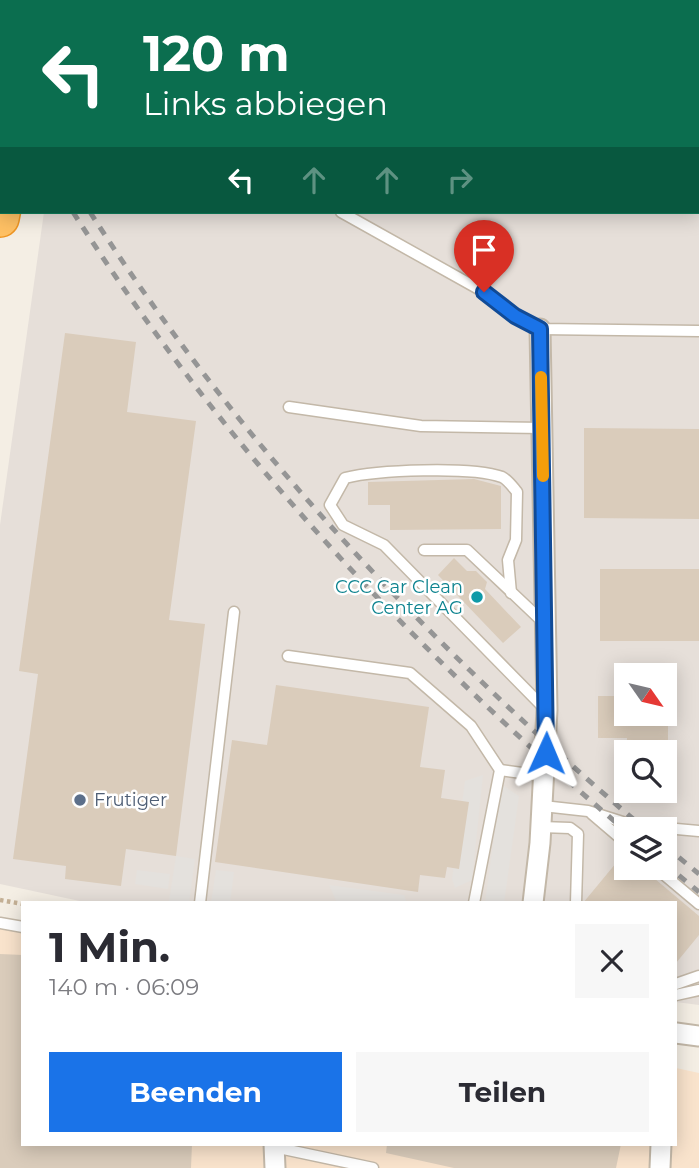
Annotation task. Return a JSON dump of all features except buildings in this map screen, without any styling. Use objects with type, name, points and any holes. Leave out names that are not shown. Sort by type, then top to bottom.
[{"type":"street","points":[[533,901],[545,776],[547,710],[543,622],[540,329]]},
{"type":"street","points":[[677,1033],[699,1036]]},
{"type":"street","points":[[274,1146],[275,1168]]},
{"type":"street","points":[[660,1168],[661,1146]]},
{"type":"lane","points":[[345,214],[484,292],[515,316],[540,329],[699,331]]},
{"type":"lane","points":[[289,407],[421,426],[543,428]]},
{"type":"lane","points":[[511,593],[508,560],[516,540],[517,492],[506,478],[483,472],[365,473],[345,478],[330,505],[343,525],[384,545],[547,710]]},
{"type":"lane","points":[[424,550],[467,550],[543,622]]},
{"type":"lane","points":[[200,901],[234,612]]},
{"type":"lane","points":[[288,656],[410,673],[471,726],[500,771],[474,901]]},
{"type":"lane","points":[[500,771],[545,776]]},
{"type":"lane","points":[[542,806],[588,811],[632,825],[699,831]]},
{"type":"lane","points":[[588,811],[614,833]]},
{"type":"lane","points":[[541,827],[570,828],[578,834],[576,901]]},
{"type":"lane","points":[[670,880],[699,904]]},
{"type":"lane","points":[[0,923],[21,927]]},
{"type":"lane","points":[[677,984],[699,976]]},
{"type":"lane","points":[[677,995],[699,990]]},
{"type":"lane","points":[[278,1146],[373,1168]]},
{"type":"path","points":[[0,900],[21,904]]},
{"type":"shaded area","points":[[44,214],[699,214],[699,1005],[677,1002],[677,901],[80,901],[0,884],[0,525]]},
{"type":"shaded area","points":[[483,775],[472,880],[455,888],[452,879],[465,781]]},
{"type":"shaded area","points":[[504,786],[519,796],[504,901],[485,901],[500,792]]},
{"type":"shaded area","points":[[176,856],[195,859],[189,901],[169,901]]},
{"type":"shaded area","points":[[137,870],[170,874],[168,889],[135,884]]},
{"type":"shaded area","points":[[216,870],[234,872],[230,901],[211,901]]},
{"type":"shaded area","points":[[329,885],[404,895],[406,901],[336,901]]},
{"type":"shaded area","points":[[0,925],[21,930],[21,1146],[677,1146],[677,1068],[699,1073],[699,1168],[0,1168]]},
{"type":"railway","points":[[74,214],[131,299],[193,383],[258,464],[326,542],[471,692],[614,820]]},
{"type":"railway","points":[[91,214],[211,383],[276,464],[345,542],[490,690],[631,817]]},
{"type":"railway","points":[[677,856],[699,874]]},
{"type":"railway","points":[[677,874],[699,892]]},
{"type":"slow traffic","points":[[541,377],[543,476]]},
{"type":"place","name":"CCC Car Clean Center AG","points":[[477,597]]},
{"type":"place","name":"Frutiger","points":[[80,800]]},
{"type":"route","points":[[484,292],[515,316],[540,329],[546,753]]}]
